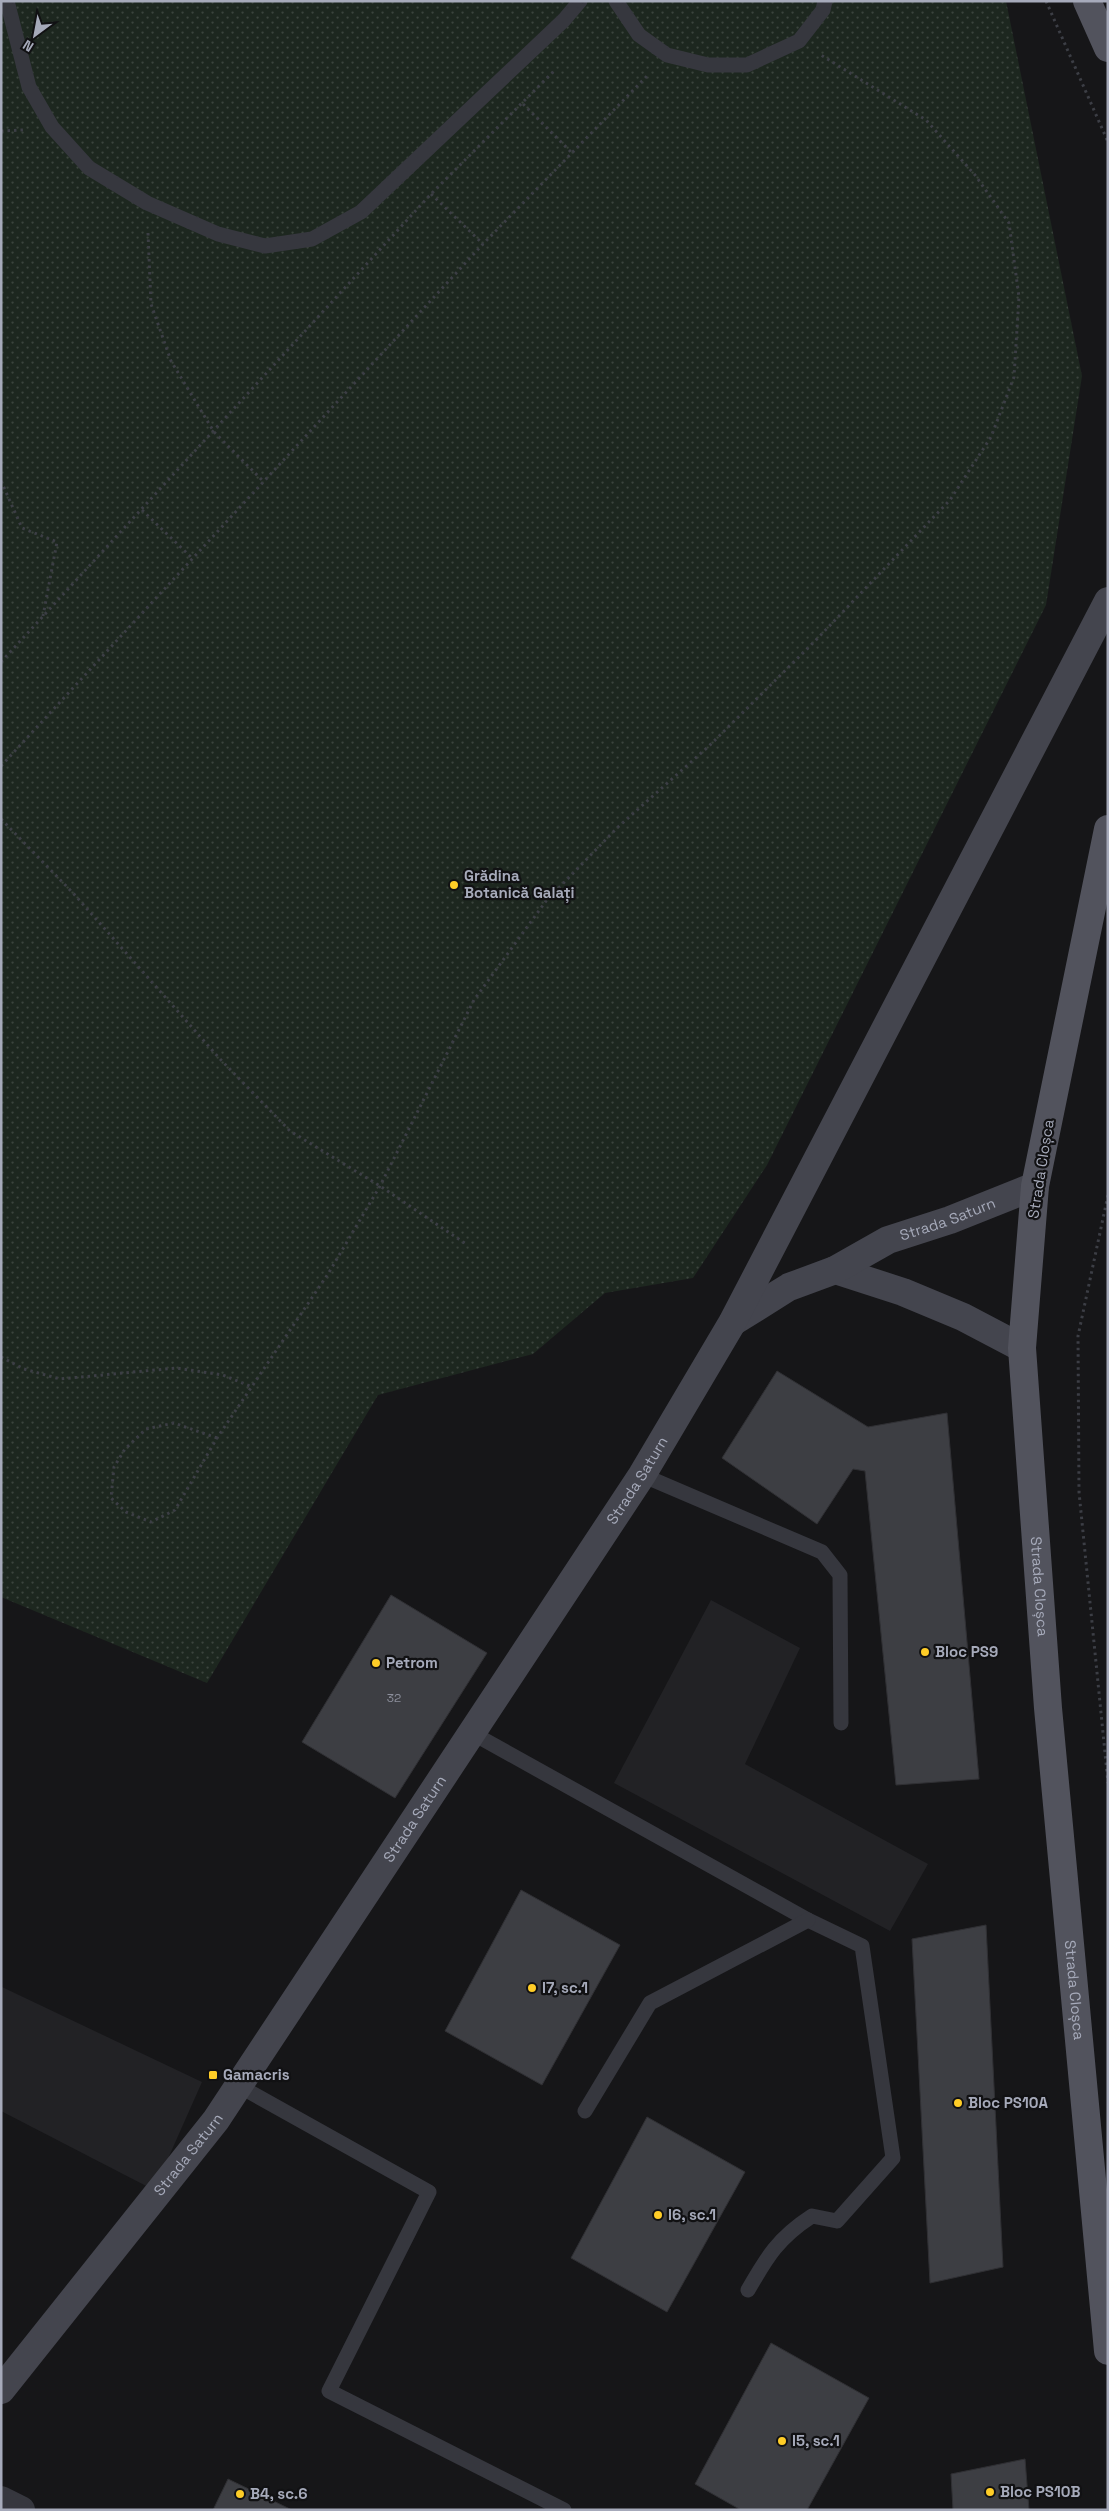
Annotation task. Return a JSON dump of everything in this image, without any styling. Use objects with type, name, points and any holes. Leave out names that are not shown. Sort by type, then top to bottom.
[{"type":"main road","points":[[1087,1],[1108,48]]},
{"type":"main road","name":"Strada Cloșca","points":[[1108,829],[1035,1186],[1022,1348],[1048,1708],[1108,2351]]},
{"type":"street","points":[[732,1323],[1108,601]]},
{"type":"street","name":"Strada Saturn","points":[[1,2390],[216,2120],[642,1475],[732,1323],[789,1287],[836,1270],[888,1240],[950,1220],[1035,1186]]},
{"type":"street","points":[[836,1270],[903,1292],[954,1313],[1022,1348]]},
{"type":"street","points":[[1,2500],[21,2510]]},
{"type":"lane","points":[[7,1],[29,86],[52,127],[89,168],[146,203],[218,234],[265,246],[312,239],[361,212],[564,20],[580,1]]},
{"type":"lane","points":[[616,1],[639,35],[667,55],[708,65],[747,64],[799,41],[824,10],[825,1]]},
{"type":"lane","points":[[642,1475],[822,1552],[840,1575],[841,1723]]},
{"type":"lane","points":[[472,1733],[808,1920],[862,1946],[893,2158],[837,2221],[812,2216],[790,2230],[769,2254],[748,2290]]},
{"type":"lane","points":[[584,2111],[650,2003],[808,1920]]},
{"type":"lane","points":[[239,2086],[429,2192],[329,2391],[564,2510]]},
{"type":"path","points":[[1046,1],[1108,142]]},
{"type":"path","points":[[217,1438],[174,1423],[146,1428],[125,1449],[114,1466],[111,1498],[126,1512],[151,1522],[175,1510],[217,1438],[328,1274],[380,1186],[474,1000],[546,901],[618,827],[708,746],[779,676],[950,500],[991,437],[1014,377],[1019,297],[1009,223],[975,176],[926,120],[799,41]]},
{"type":"path","points":[[1,766],[483,244],[667,55]]},
{"type":"path","points":[[1,662],[432,194],[523,104],[556,68]]},
{"type":"path","points":[[523,104],[571,152]]},
{"type":"path","points":[[432,194],[483,244]]},
{"type":"path","points":[[146,203],[151,304],[171,361],[214,432],[263,481]]},
{"type":"path","points":[[1,481],[22,528],[57,542],[43,618]]},
{"type":"path","points":[[142,510],[192,558]]},
{"type":"path","points":[[1,819],[73,892],[220,1058],[290,1131],[380,1186],[466,1244]]},
{"type":"path","points":[[1108,1195],[1078,1336],[1079,1492],[1108,1783]]},
{"type":"path","points":[[1,1357],[24,1369],[60,1379],[176,1368],[223,1375],[252,1388]]},
{"type":"shaded area","name":"Grădina Botanică Galați","points":[[1,1],[1006,1],[1082,376],[1046,605],[767,1165],[693,1278],[605,1293],[533,1354],[378,1395],[207,1683],[1,1597]]},
{"type":"shaded area","points":[[711,1600],[800,1648],[745,1764],[928,1864],[890,1931],[614,1783]]},
{"type":"shaded area","name":"Gamacris","points":[[2,1987],[202,2082],[154,2190],[1,2111]]},
{"type":"building","name":"Bloc PS9","points":[[777,1371],[868,1427],[947,1413],[979,1779],[896,1785],[865,1471],[853,1469],[817,1524],[722,1458]]},
{"type":"building","points":[[391,1595],[487,1653],[395,1798],[302,1742]]},
{"type":"building","name":"I7, sc.1","points":[[521,1890],[620,1945],[542,2085],[445,2031]]},
{"type":"building","name":"Bloc PS10A","points":[[986,1925],[1003,2267],[930,2283],[912,1939]]},
{"type":"building","name":"I6, sc.1","points":[[647,2117],[745,2172],[667,2312],[571,2258]]},
{"type":"building","name":"I5, sc.1","points":[[771,2343],[869,2398],[807,2510],[741,2510],[695,2484]]},
{"type":"building","name":"Bloc PS10B","points":[[1025,2459],[1029,2510],[953,2510],[951,2474]]},
{"type":"building","name":"B4, sc.6","points":[[228,2479],[292,2510],[213,2510]]},
{"type":"place","name":"Grădina Botanică Galați","points":[[454,885]]},
{"type":"place","name":"Bloc PS9","points":[[925,1652]]},
{"type":"place","name":"Petrom","points":[[376,1663]]},
{"type":"place","name":"I7, sc.1","points":[[532,1988]]},
{"type":"place","name":"Gamacris","points":[[213,2075]]},
{"type":"place","name":"Bloc PS10A","points":[[958,2103]]},
{"type":"place","name":"I6, sc.1","points":[[658,2215]]},
{"type":"place","name":"I5, sc.1","points":[[782,2441]]},
{"type":"place","name":"Bloc PS10B","points":[[990,2492]]},
{"type":"place","name":"B4, sc.6","points":[[240,2494]]}]
